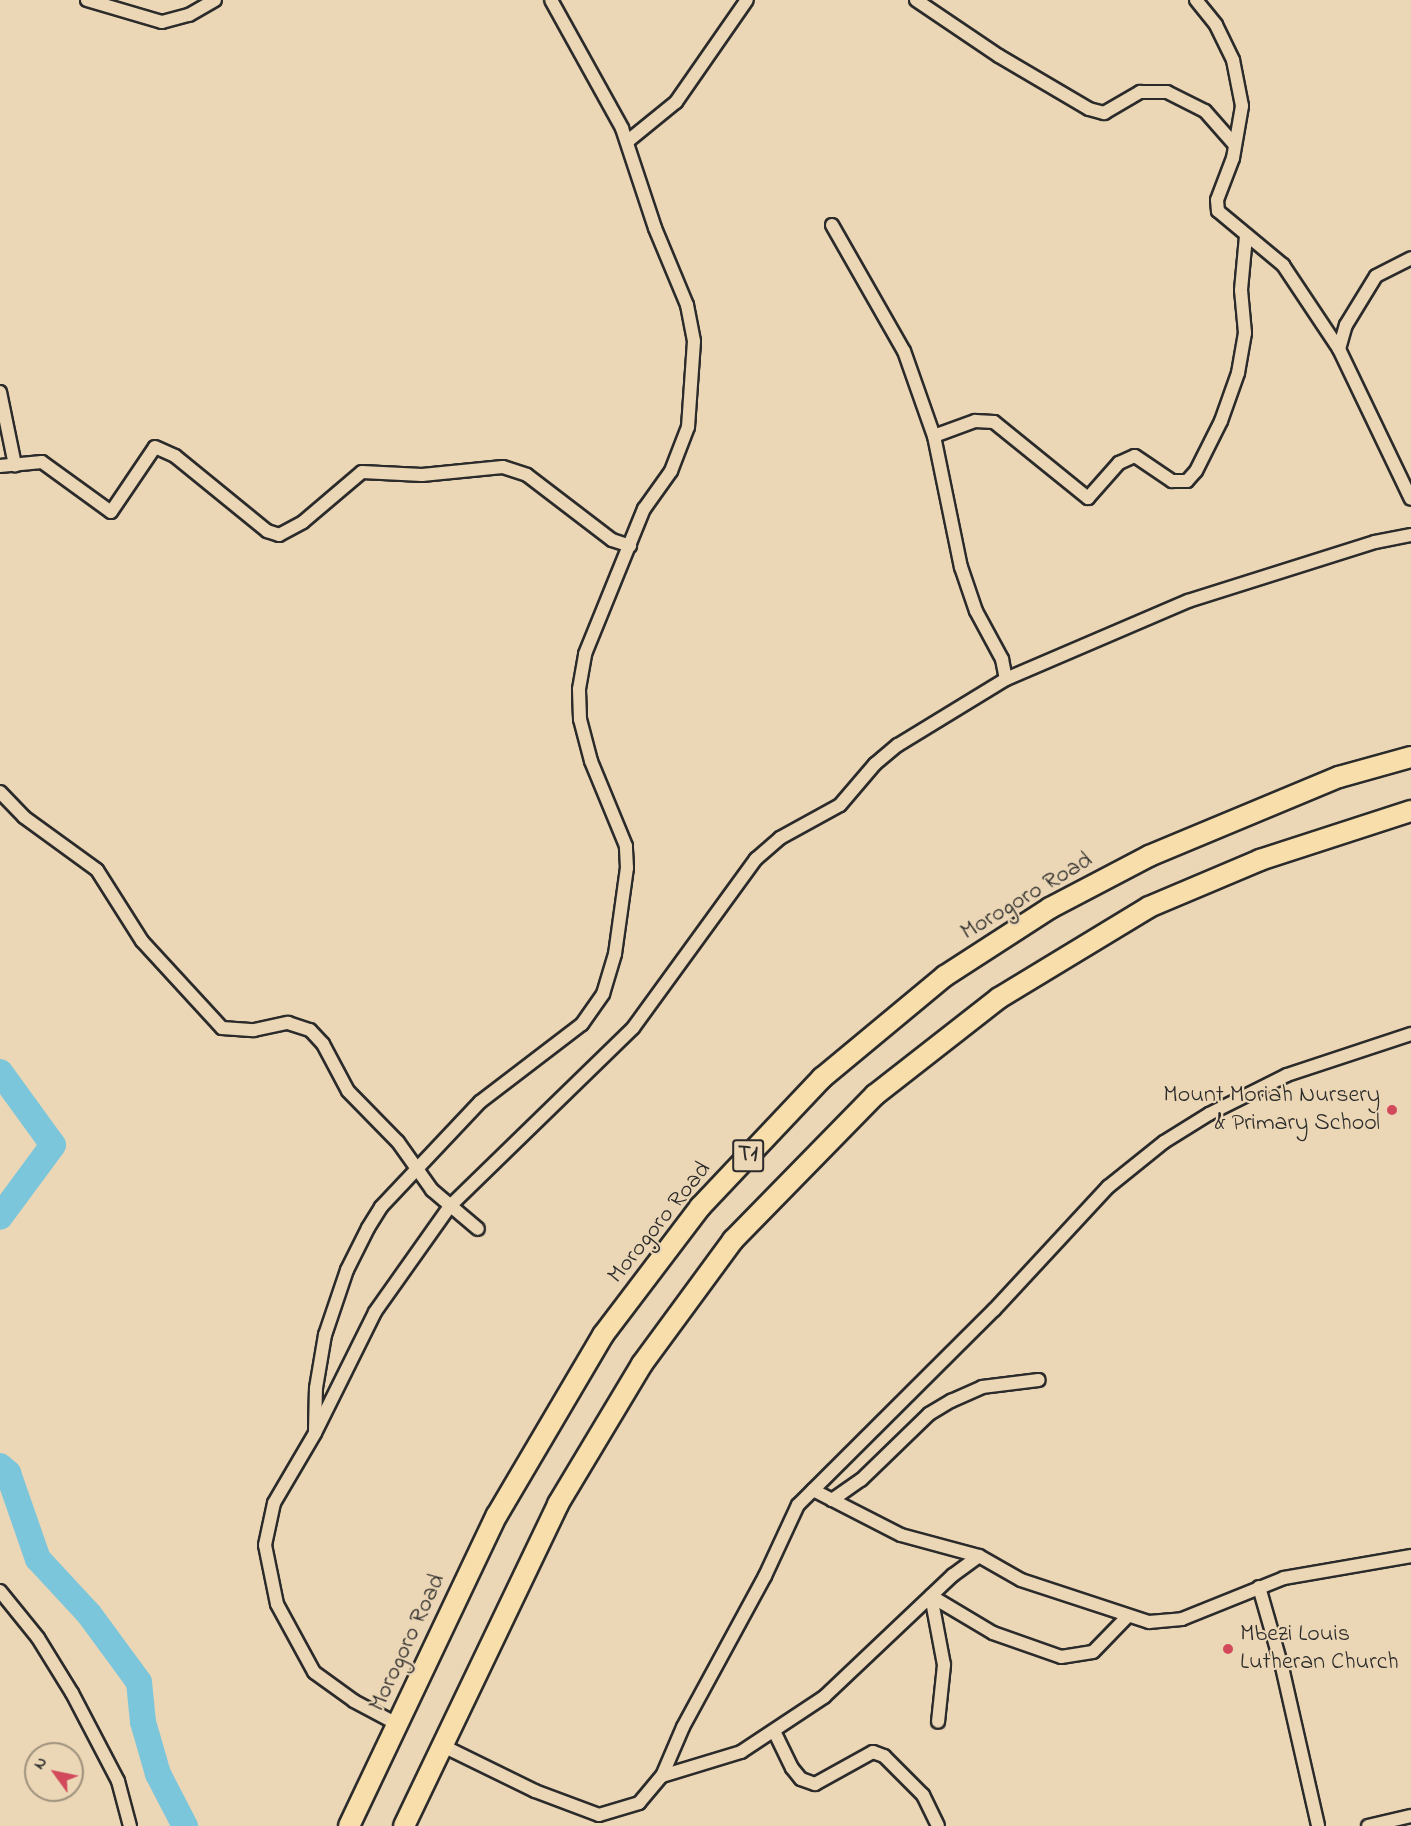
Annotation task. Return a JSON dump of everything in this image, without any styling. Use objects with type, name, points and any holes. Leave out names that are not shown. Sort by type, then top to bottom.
[{"type":"highway","name":"Morogoro Road","points":[[349,1826],[497,1515],[603,1335],[700,1207],[822,1078],[945,976],[1050,908],[1149,855],[1339,777],[1411,757]]},
{"type":"highway","name":"T1","points":[[404,1826],[558,1504],[642,1364],[733,1240],[875,1095],[999,998],[1149,907],[1260,860],[1411,811]]},
{"type":"street","points":[[87,0],[162,22],[189,15],[215,0]]},
{"type":"street","points":[[315,1433],[321,1352],[347,1270],[381,1207],[420,1170],[494,1089],[582,1024],[597,1007],[610,979],[627,868],[626,846],[591,761],[580,719],[579,689],[585,654],[644,509],[670,471],[688,427],[695,359],[687,305],[655,228],[628,141],[586,57],[551,0]]},
{"type":"street","points":[[628,141],[676,102],[747,0]]},
{"type":"street","points":[[916,0],[999,56],[1089,108],[1111,112],[1140,92],[1167,92],[1205,111],[1234,144]]},
{"type":"street","points":[[1196,0],[1216,25],[1235,69],[1242,106],[1234,144],[1217,200],[1218,211],[1283,265],[1339,349],[1411,499]]},
{"type":"street","points":[[831,225],[904,351],[934,436],[961,567],[976,611],[1002,659],[1006,679]]},
{"type":"street","points":[[934,436],[975,421],[994,422],[1088,498],[1119,464],[1135,456],[1172,481],[1187,481],[1196,471],[1221,421],[1238,373],[1245,333],[1241,290],[1246,236]]},
{"type":"street","points":[[1339,349],[1346,325],[1370,285],[1386,269],[1411,258]]},
{"type":"street","points":[[0,392],[15,465]]},
{"type":"street","points":[[0,466],[36,461],[55,468],[111,512],[154,447],[175,456],[267,531],[279,535],[303,522],[362,472],[422,475],[503,467],[527,475],[612,540],[630,546]]},
{"type":"street","points":[[397,1724],[354,1701],[314,1672],[277,1604],[265,1545],[274,1503],[315,1433],[375,1312],[450,1206],[633,1028],[756,859],[780,838],[840,805],[875,764],[898,745],[1006,679],[1188,601],[1375,542],[1411,535]]},
{"type":"street","points":[[0,792],[24,817],[97,870],[142,941],[222,1028],[254,1030],[288,1023],[310,1030],[323,1044],[348,1091],[420,1170],[432,1190],[478,1229]]},
{"type":"street","points":[[441,1745],[535,1791],[599,1815],[639,1803],[662,1776],[683,1727],[765,1576],[789,1518],[813,1490],[994,1310],[1108,1187],[1164,1142],[1209,1114],[1287,1075],[1411,1034]]},
{"type":"street","points":[[832,1500],[861,1480],[929,1414],[951,1401],[982,1387],[1039,1380]]},
{"type":"street","points":[[813,1490],[901,1535],[979,1556],[1021,1580],[1149,1622],[1182,1619],[1284,1578],[1411,1556]]},
{"type":"street","points":[[662,1776],[741,1752],[824,1697],[931,1596],[979,1556]]},
{"type":"street","points":[[1259,1587],[1282,1667],[1318,1826]]},
{"type":"street","points":[[0,1592],[38,1638],[72,1693],[118,1781],[130,1826]]},
{"type":"street","points":[[931,1596],[1003,1638],[1060,1657],[1093,1652],[1128,1616]]},
{"type":"street","points":[[931,1596],[944,1665],[938,1722]]},
{"type":"street","points":[[774,1731],[792,1768],[801,1779],[815,1784],[873,1752],[884,1756],[922,1795],[938,1826]]},
{"type":"street","points":[[1368,1826],[1411,1816]]},
{"type":"waterway","points":[[0,1072],[53,1145],[0,1217]]},
{"type":"waterway","points":[[0,1466],[8,1473],[38,1559],[89,1614],[139,1682],[143,1722],[158,1774],[185,1826]]},
{"type":"place","name":"Mount Moriah Nursery & Primary School","points":[[1392,1110]]},
{"type":"place","name":"Mbezi Louis Lutheran Church","points":[[1228,1649]]}]
